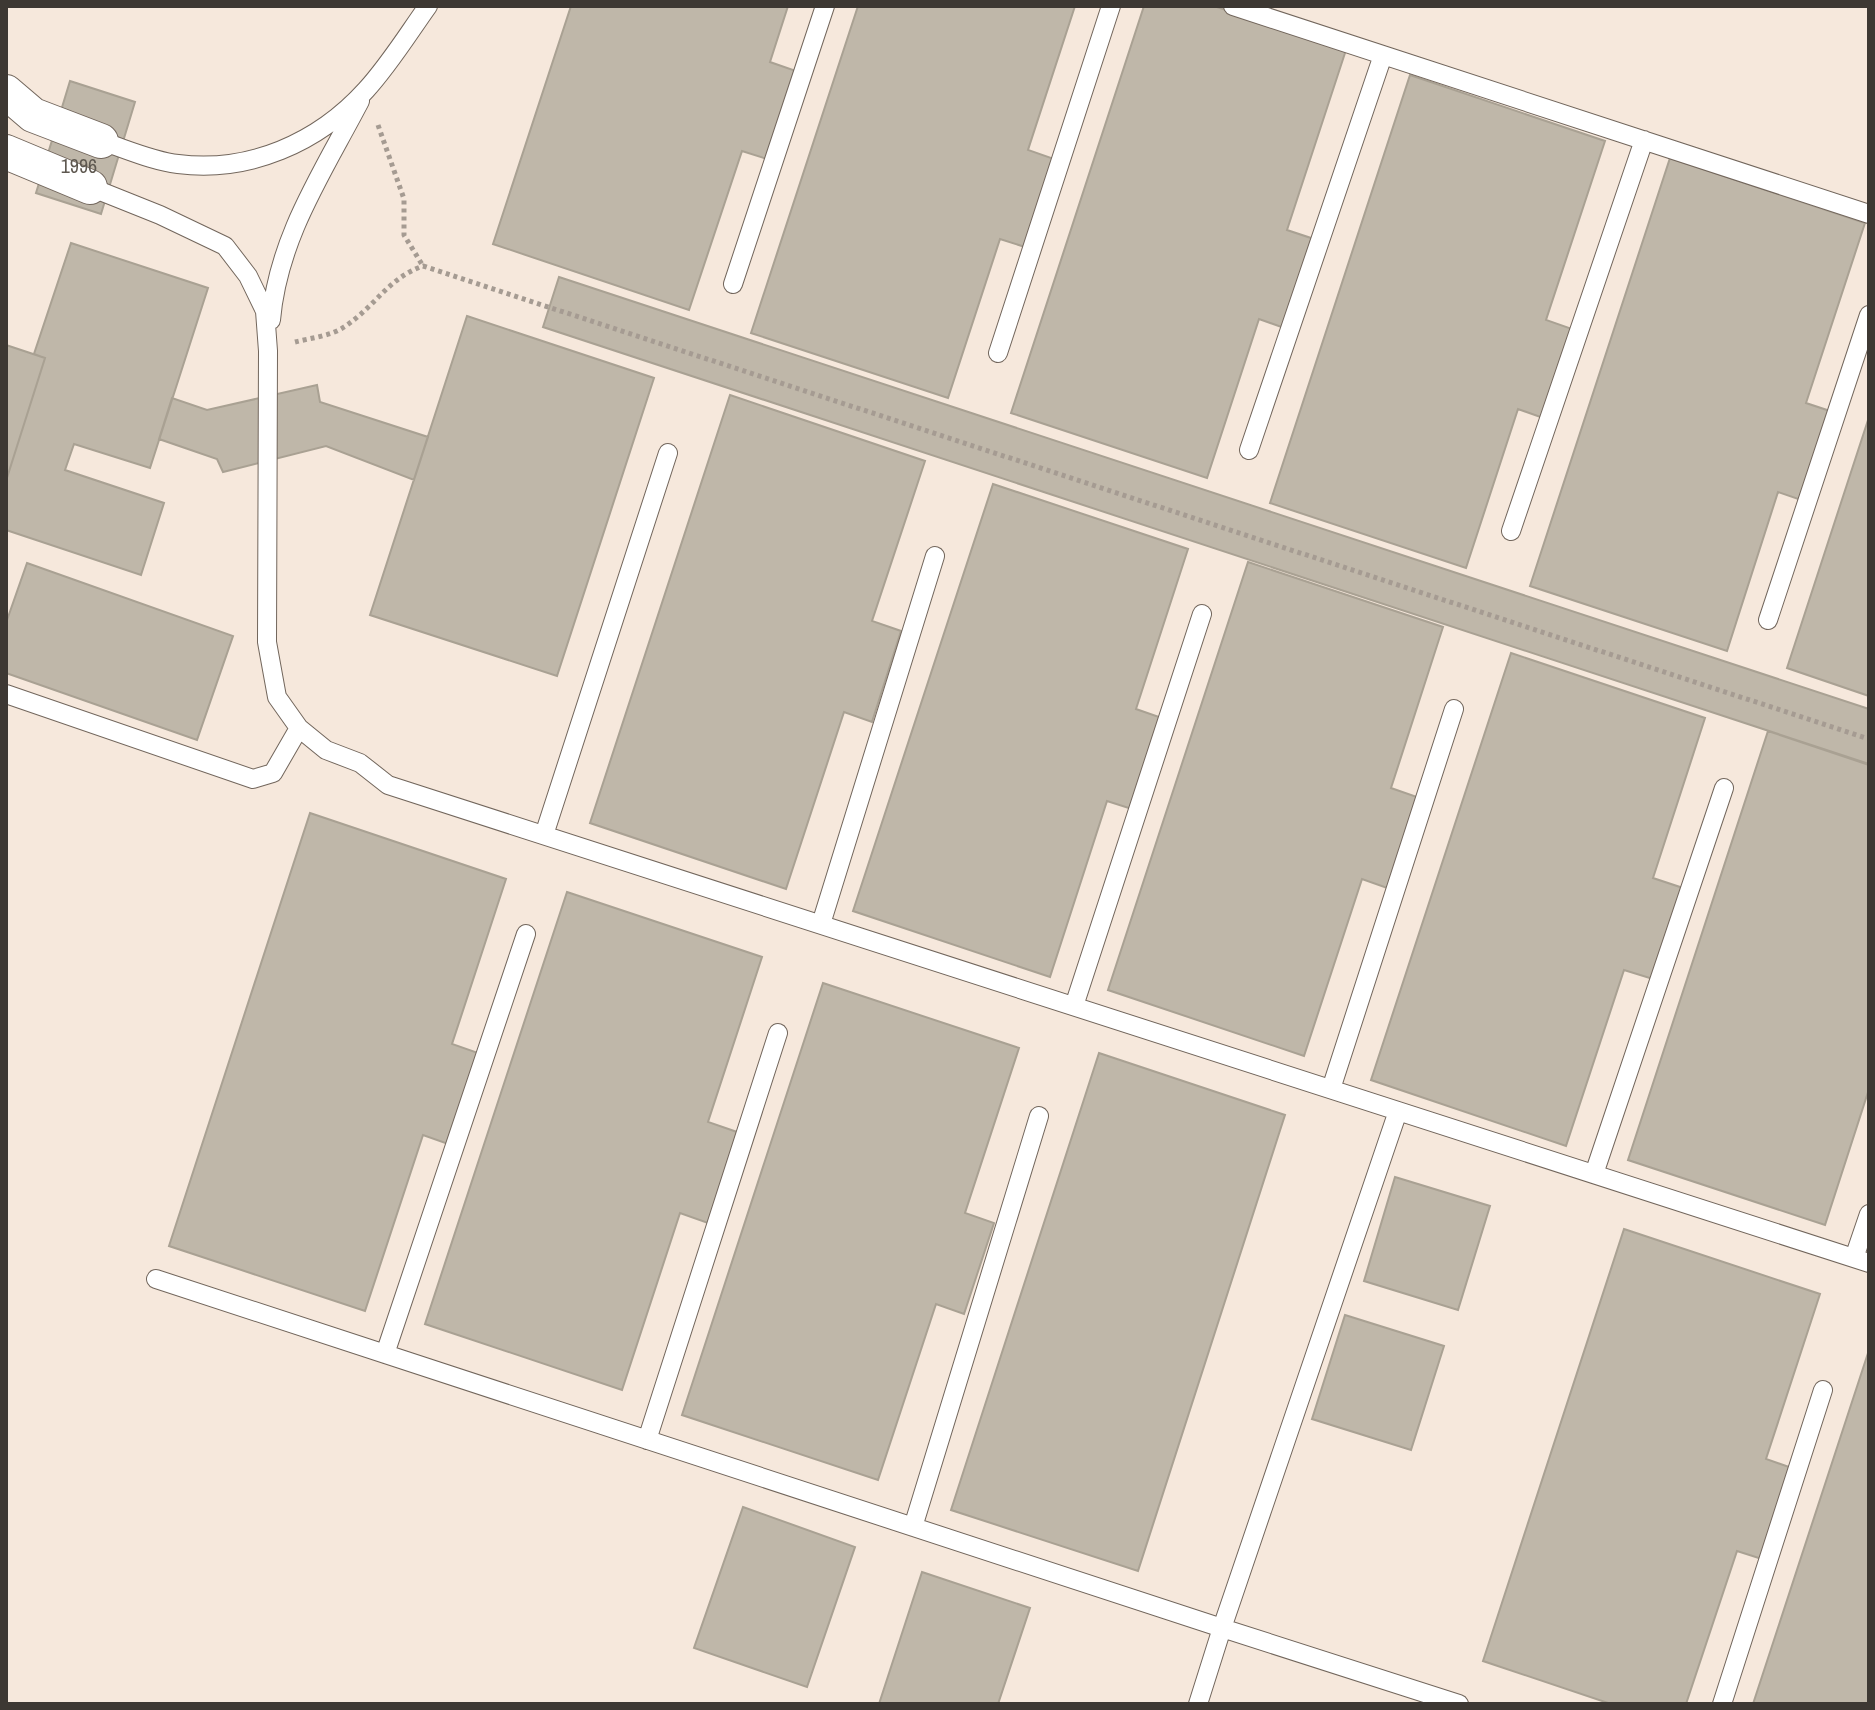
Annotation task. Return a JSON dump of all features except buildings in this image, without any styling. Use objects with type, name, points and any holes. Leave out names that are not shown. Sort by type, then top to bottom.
[{"type":"street","points":[[6,92],[33,115],[101,141]]},
{"type":"street","points":[[6,152],[90,187]]},
{"type":"lane","points":[[268,351],[274,287],[294,223],[365,92],[428,6]]},
{"type":"lane","points":[[733,284],[825,6]]},
{"type":"lane","points":[[998,353],[1111,6]]},
{"type":"lane","points":[[1233,6],[1869,214]]},
{"type":"lane","points":[[1249,450],[1383,55]]},
{"type":"lane","points":[[101,141],[177,164],[245,165],[301,143],[365,92]]},
{"type":"lane","points":[[1511,531],[1644,140]]},
{"type":"lane","points":[[90,187],[225,246],[248,276],[265,311],[268,351],[267,642],[277,697],[299,728],[326,750],[360,763],[388,785],[1862,1260],[1869,1214]]},
{"type":"lane","points":[[1768,620],[1869,315]]},
{"type":"lane","points":[[544,835],[668,453]]},
{"type":"lane","points":[[821,924],[935,556]]},
{"type":"lane","points":[[1074,1006],[1202,614]]},
{"type":"lane","points":[[6,694],[253,779],[273,773],[299,728]]},
{"type":"lane","points":[[1331,1089],[1454,709]]},
{"type":"lane","points":[[1594,1174],[1724,788]]},
{"type":"lane","points":[[385,1354],[526,934]]},
{"type":"lane","points":[[647,1440],[778,1033]]},
{"type":"lane","points":[[1198,1704],[1398,1111]]},
{"type":"lane","points":[[913,1527],[1039,1116]]},
{"type":"lane","points":[[156,1279],[1459,1704]]},
{"type":"lane","points":[[1722,1704],[1823,1390]]},
{"type":"path","points":[[365,92],[404,199],[404,235],[423,266]]},
{"type":"path","points":[[268,351],[341,329],[379,299],[401,274],[423,266],[1869,739]]}]
